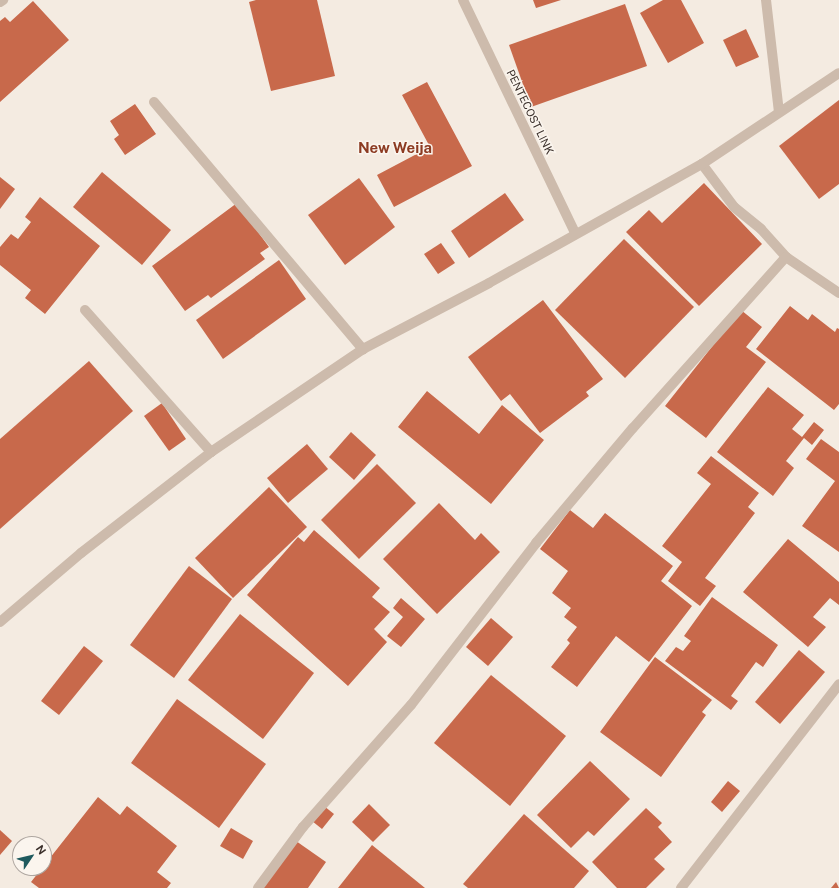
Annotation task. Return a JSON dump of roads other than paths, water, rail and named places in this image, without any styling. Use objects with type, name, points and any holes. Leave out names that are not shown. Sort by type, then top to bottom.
[{"type":"street","name":"PENTECOST LINK","points":[[463,0],[575,233]]},
{"type":"street","points":[[766,0],[779,112]]},
{"type":"street","points":[[0,622],[75,558],[211,452],[363,349],[489,283],[575,233],[702,164],[839,73]]},
{"type":"street","points":[[154,102],[363,349]]},
{"type":"street","points":[[702,164],[734,207],[761,229],[786,257],[839,293]]},
{"type":"street","points":[[258,888],[303,827],[411,705],[536,543],[633,428],[786,257]]},
{"type":"street","points":[[85,310],[211,452]]},
{"type":"street","points":[[681,888],[839,684]]},
{"type":"district","name":"New Weija","points":[[395,148]]}]
